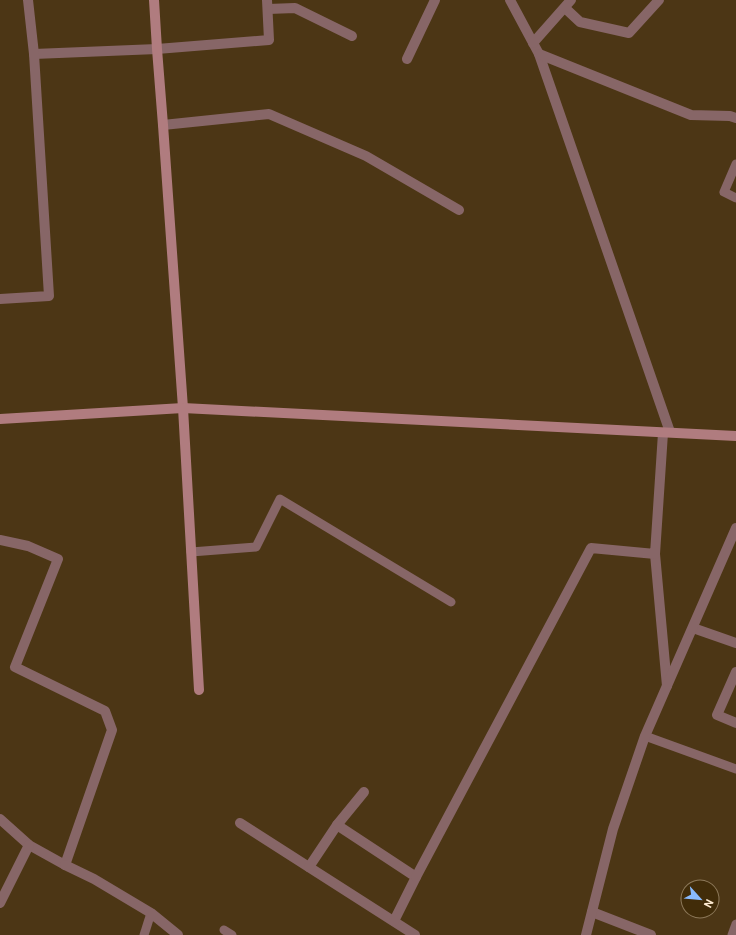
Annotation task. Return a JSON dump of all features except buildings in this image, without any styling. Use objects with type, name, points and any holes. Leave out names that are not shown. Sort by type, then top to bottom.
[{"type":"street","points":[[0,299],[49,296],[34,54],[28,0]]},
{"type":"street","points":[[154,0],[183,408],[199,690]]},
{"type":"street","points":[[407,59],[435,0]]},
{"type":"street","points":[[533,43],[568,4],[580,22],[628,33],[658,0]]},
{"type":"street","points":[[510,1],[538,54],[666,432],[655,554],[667,686]]},
{"type":"street","points":[[34,54],[157,49],[269,40],[267,4],[295,8],[352,36]]},
{"type":"street","points":[[538,54],[691,115],[730,116],[736,118]]},
{"type":"street","points":[[163,125],[269,114],[366,156],[459,210]]},
{"type":"street","points":[[0,419],[183,408],[736,436]]},
{"type":"street","points":[[586,935],[613,829],[645,736],[736,528]]},
{"type":"street","points":[[0,540],[28,546],[58,559],[15,667],[105,711],[112,730],[65,865]]},
{"type":"street","points":[[394,921],[416,876],[591,548],[655,554]]},
{"type":"street","points":[[693,628],[736,644]]},
{"type":"street","points":[[736,672],[717,715],[736,723]]},
{"type":"street","points":[[309,867],[337,825],[364,792]]},
{"type":"street","points":[[0,819],[29,845],[94,879],[151,914],[178,935]]},
{"type":"street","points":[[240,823],[415,935]]},
{"type":"street","points":[[337,825],[416,876]]},
{"type":"street","points":[[0,903],[29,845]]},
{"type":"street","points":[[592,912],[651,935]]},
{"type":"lane","points":[[736,164],[724,192],[736,198]]},
{"type":"lane","points":[[191,552],[256,547],[280,499],[451,602]]},
{"type":"lane","points":[[645,736],[736,770]]},
{"type":"lane","points":[[144,935],[151,914]]},
{"type":"lane","points":[[732,935],[736,924]]}]
